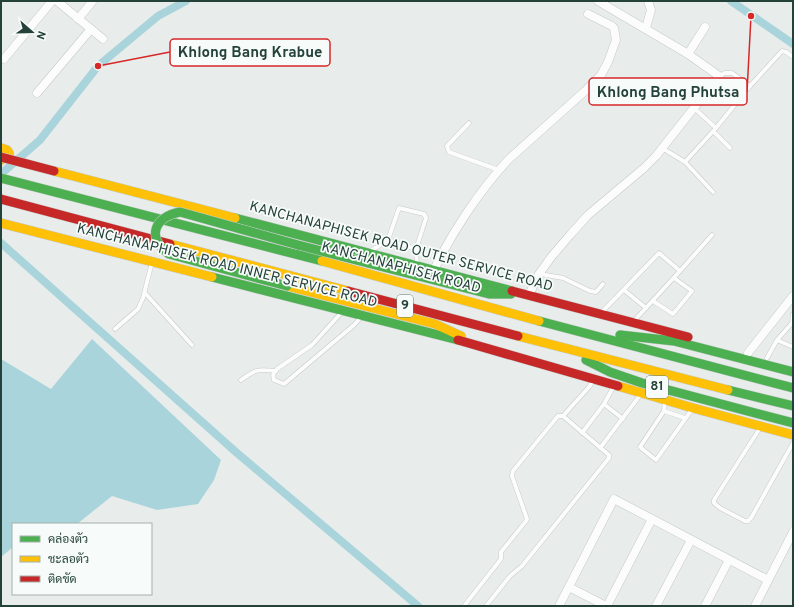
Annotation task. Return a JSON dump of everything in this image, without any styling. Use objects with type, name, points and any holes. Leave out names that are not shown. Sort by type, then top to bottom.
[{"type":"main road","points":[[1,148],[7,150],[9,153],[1,159]]},
{"type":"main road","name":"KANCHANAPHISEK ROAD OUTER SERVICE ROAD","points":[[1,159],[54,171],[527,294],[793,365]]},
{"type":"main road","name":"KANCHANAPHISEK ROAD","points":[[1,178],[307,257],[793,388]]},
{"type":"main road","name":"9","points":[[1,199],[553,345],[793,406]]},
{"type":"main road","points":[[486,347],[436,324],[286,286],[169,254],[160,248],[157,243],[155,238],[156,228],[168,214],[180,212],[298,245],[489,294],[527,294]]},
{"type":"main road","name":"KANCHANAPHISEK ROAD INNER SERVICE ROAD","points":[[1,222],[486,347],[665,400],[793,435]]},
{"type":"main road","points":[[414,308],[436,324]]},
{"type":"main road","points":[[583,332],[674,341],[793,372]]},
{"type":"main road","name":"81","points":[[553,345],[625,378],[793,422]]},
{"type":"street","points":[[4,59],[52,1]]},
{"type":"street","points":[[57,1],[103,39]]},
{"type":"street","points":[[527,294],[552,256],[588,215],[644,168],[677,131],[720,76],[646,28],[598,1]]},
{"type":"street","points":[[646,28],[651,10],[648,1]]},
{"type":"street","points":[[78,19],[92,2]]},
{"type":"street","points":[[434,270],[440,257],[471,208],[499,170],[601,75],[613,51],[616,32],[612,26],[588,14]]},
{"type":"street","points":[[688,54],[705,27]]},
{"type":"street","points":[[37,93],[90,29]]},
{"type":"street","points":[[748,353],[793,296]]},
{"type":"street","points":[[559,606],[614,499],[768,580]]},
{"type":"street","points":[[569,587],[606,606],[652,519]]},
{"type":"street","points":[[755,606],[793,532]]},
{"type":"street","points":[[656,606],[691,540]]},
{"type":"street","points":[[705,606],[729,560]]},
{"type":"lane","points":[[685,162],[782,51],[786,52],[793,58]]},
{"type":"lane","points":[[720,76],[725,73],[732,73],[750,86]]},
{"type":"lane","points":[[694,108],[730,148]]},
{"type":"lane","points":[[469,122],[447,146],[449,152],[499,170]]},
{"type":"lane","points":[[662,148],[685,162],[713,192]]},
{"type":"lane","points":[[368,253],[388,240],[399,208],[424,214],[426,218],[416,249],[418,266]]},
{"type":"lane","points":[[633,322],[712,235]]},
{"type":"lane","points":[[388,240],[416,249]]},
{"type":"lane","points":[[600,313],[624,290],[658,253],[680,271]]},
{"type":"lane","points":[[115,329],[138,309],[152,262]]},
{"type":"lane","points":[[539,274],[563,278],[590,291],[596,292],[603,284]]},
{"type":"lane","points":[[653,301],[673,314],[692,291],[674,278]]},
{"type":"lane","points":[[624,290],[646,308]]},
{"type":"lane","points":[[144,293],[192,345]]},
{"type":"lane","points":[[343,311],[312,345],[276,371],[273,375],[274,380],[284,384],[354,325],[362,316]]},
{"type":"lane","points":[[767,358],[777,340],[792,323],[793,314]]},
{"type":"lane","points":[[777,340],[793,347]]},
{"type":"lane","points":[[241,380],[252,371],[276,371]]},
{"type":"lane","points":[[464,606],[501,559],[501,552],[527,519],[512,476],[513,471],[558,416],[563,416],[589,387],[594,379]]},
{"type":"lane","points":[[582,433],[604,404],[614,385]]},
{"type":"lane","points":[[600,448],[642,393]]},
{"type":"lane","points":[[665,400],[664,411],[640,447],[656,460],[693,408]]},
{"type":"lane","points":[[604,404],[623,419]]},
{"type":"lane","points":[[664,411],[685,418]]},
{"type":"lane","points":[[486,606],[510,576],[522,566],[609,458],[609,455],[563,416]]},
{"type":"lane","points":[[761,426],[716,496],[714,503],[720,508],[745,521],[751,518],[793,443]]},
{"type":"water","points":[[92,339],[221,460],[214,480],[198,504],[157,510],[112,496],[78,523],[12,523],[12,548],[1,557],[1,359],[51,389]]},
{"type":"waterway","points":[[1,174],[40,140],[98,66],[158,16],[186,1]]},
{"type":"waterway","points":[[731,1],[793,44]]},
{"type":"waterway","points":[[1,243],[237,453],[418,606]]},
{"type":"traffic: fast","points":[[1,178],[322,261]]},
{"type":"traffic: fast","points":[[287,286],[169,254],[157,241],[156,229],[164,218],[180,212],[298,245]]},
{"type":"traffic: fast","points":[[235,218],[512,291]]},
{"type":"traffic: fast","points":[[298,245],[489,294],[511,294]]},
{"type":"traffic: fast","points":[[212,277],[458,340]]},
{"type":"traffic: fast","points":[[539,321],[793,388]]},
{"type":"traffic: fast","points":[[620,335],[674,341],[793,372]]},
{"type":"traffic: fast","points":[[586,360],[610,372],[642,383],[793,423]]},
{"type":"traffic: fast","points":[[728,390],[793,406]]},
{"type":"traffic: slow","points":[[1,148],[7,150],[9,153],[1,160]]},
{"type":"traffic: slow","points":[[54,171],[235,218]]},
{"type":"traffic: slow","points":[[1,223],[212,277]]},
{"type":"traffic: slow","points":[[170,244],[348,291]]},
{"type":"traffic: slow","points":[[322,261],[539,321]]},
{"type":"traffic: slow","points":[[287,286],[435,324],[461,336]]},
{"type":"traffic: slow","points":[[518,336],[728,390]]},
{"type":"traffic: slow","points":[[618,386],[793,435]]},
{"type":"traffic: jam","points":[[1,157],[54,171]]},
{"type":"traffic: jam","points":[[1,199],[170,244]]},
{"type":"traffic: jam","points":[[348,291],[518,336]]},
{"type":"traffic: jam","points":[[512,291],[688,337]]},
{"type":"traffic: jam","points":[[458,340],[618,386]]},
{"type":"place","name":"Khlong Bang Phutsa","points":[[751,16]]},
{"type":"place","name":"Khlong Bang Krabue","points":[[98,66]]}]
